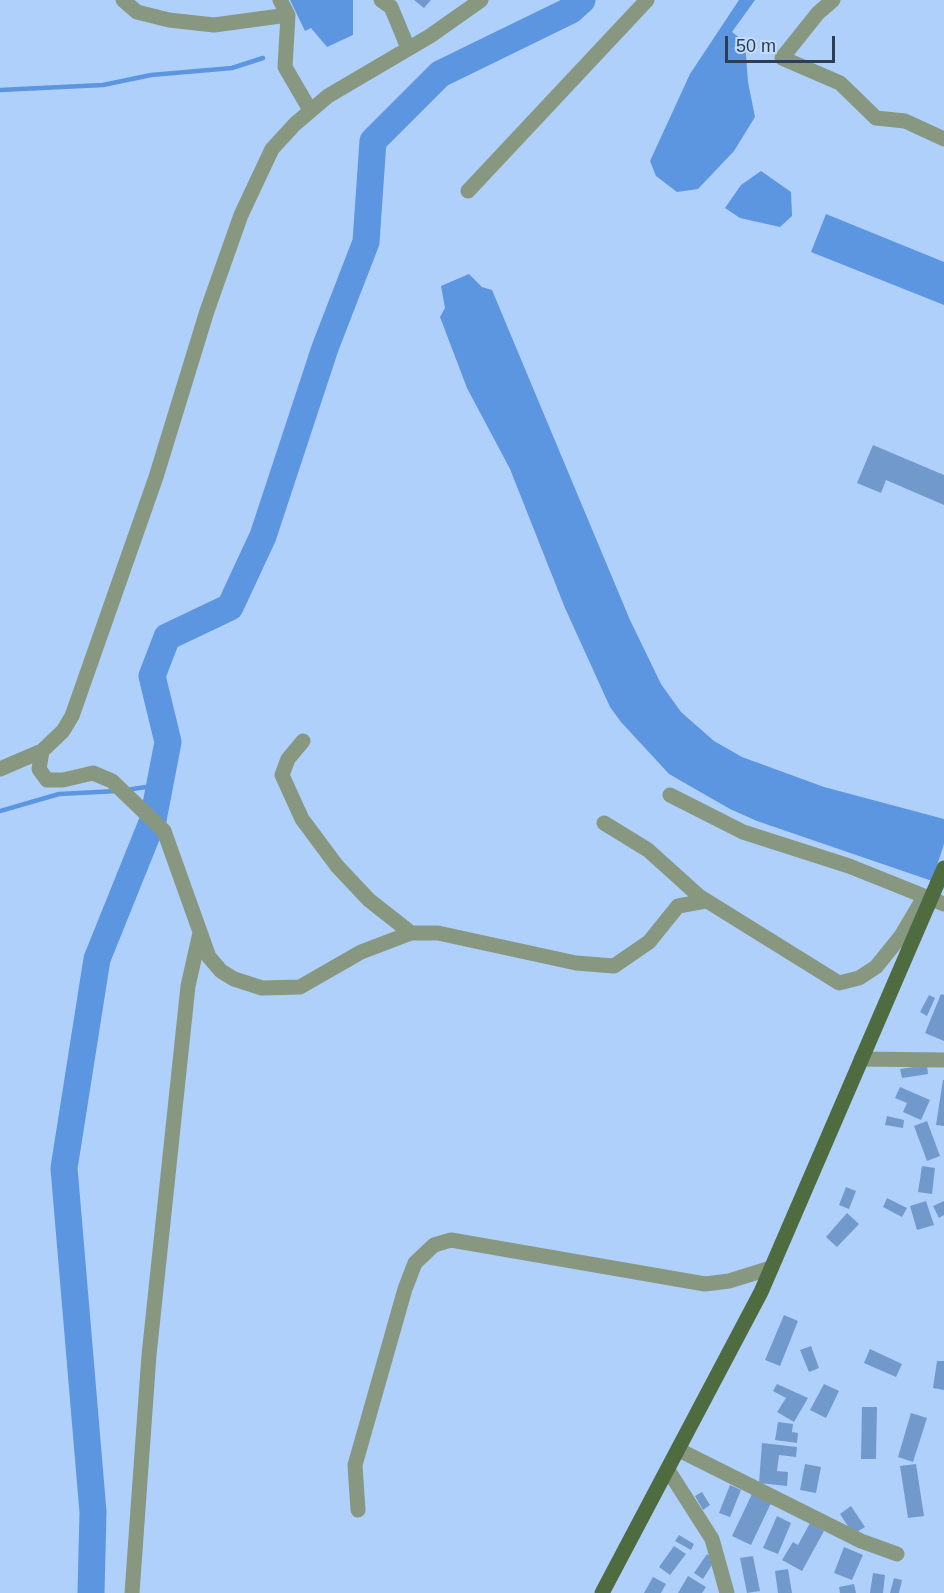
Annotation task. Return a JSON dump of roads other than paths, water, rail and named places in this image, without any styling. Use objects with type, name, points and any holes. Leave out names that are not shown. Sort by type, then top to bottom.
[{"type":"main road","points":[[602,1593],[761,1292],[861,1059],[934,899],[944,868]]},
{"type":"street","points":[[123,0],[138,12],[169,20],[214,25],[288,15]]},
{"type":"street","points":[[280,0],[288,15],[285,67],[310,110]]},
{"type":"street","points":[[381,0],[391,7],[408,48]]},
{"type":"street","points":[[0,769],[42,751],[63,731],[72,717],[156,477],[207,311],[241,215],[272,150],[310,110],[430,36],[481,0]]},
{"type":"street","points":[[468,190],[647,0]]},
{"type":"street","points":[[833,0],[818,13],[782,58],[840,83],[876,118],[905,121],[944,139]]},
{"type":"street","points":[[303,741],[288,759],[282,775],[302,819],[337,866],[369,900],[411,933]]},
{"type":"street","points":[[42,751],[39,769],[47,780],[63,780],[93,773],[112,781],[164,831],[209,957],[221,971],[234,979],[262,988],[300,987],[361,952],[411,933],[438,933],[576,963],[614,966],[649,942],[678,906],[706,901]]},
{"type":"street","points":[[604,823],[648,850],[706,901],[839,983],[859,978],[876,967],[934,899],[849,866],[743,832],[670,795]]},
{"type":"street","points":[[132,1593],[150,1343],[188,986],[200,933]]},
{"type":"street","points":[[861,1059],[944,1060]]},
{"type":"street","points":[[358,1510],[355,1465],[405,1289],[415,1263],[435,1245],[451,1240],[705,1284],[729,1281],[771,1268]]},
{"type":"street","points":[[679,1450],[851,1536],[897,1554]]},
{"type":"street","points":[[668,1470],[712,1539],[727,1593]]},
{"type":"water","points":[[290,0],[353,0],[353,35],[327,47],[311,28],[305,31]]},
{"type":"water","points":[[739,0],[755,0],[732,32],[745,42],[748,82],[755,117],[734,151],[698,189],[677,192],[656,176],[650,161],[690,74]]},
{"type":"water","points":[[761,171],[791,192],[792,216],[780,227],[740,218],[725,208],[741,185]]},
{"type":"water","points":[[826,214],[944,262],[944,305],[811,252]]},
{"type":"water","points":[[469,274],[482,287],[492,290],[630,620],[661,684],[681,712],[714,741],[742,757],[824,787],[944,819],[944,844],[932,881],[757,821],[730,809],[669,774],[621,722],[610,707],[565,608],[510,469],[467,388],[440,317],[445,308],[441,286]]},
{"type":"waterway","points":[[91,1593],[93,1512],[64,1168],[97,959],[153,820],[168,742],[152,676],[167,637],[230,607],[263,536],[325,348],[366,242],[373,141],[440,74],[571,10],[582,0]]},
{"type":"waterway","points":[[0,90],[103,85],[151,75],[232,68],[263,58]]},
{"type":"waterway","points":[[126,790],[159,785]]},
{"type":"waterway","points":[[0,811],[59,794],[118,791]]}]
